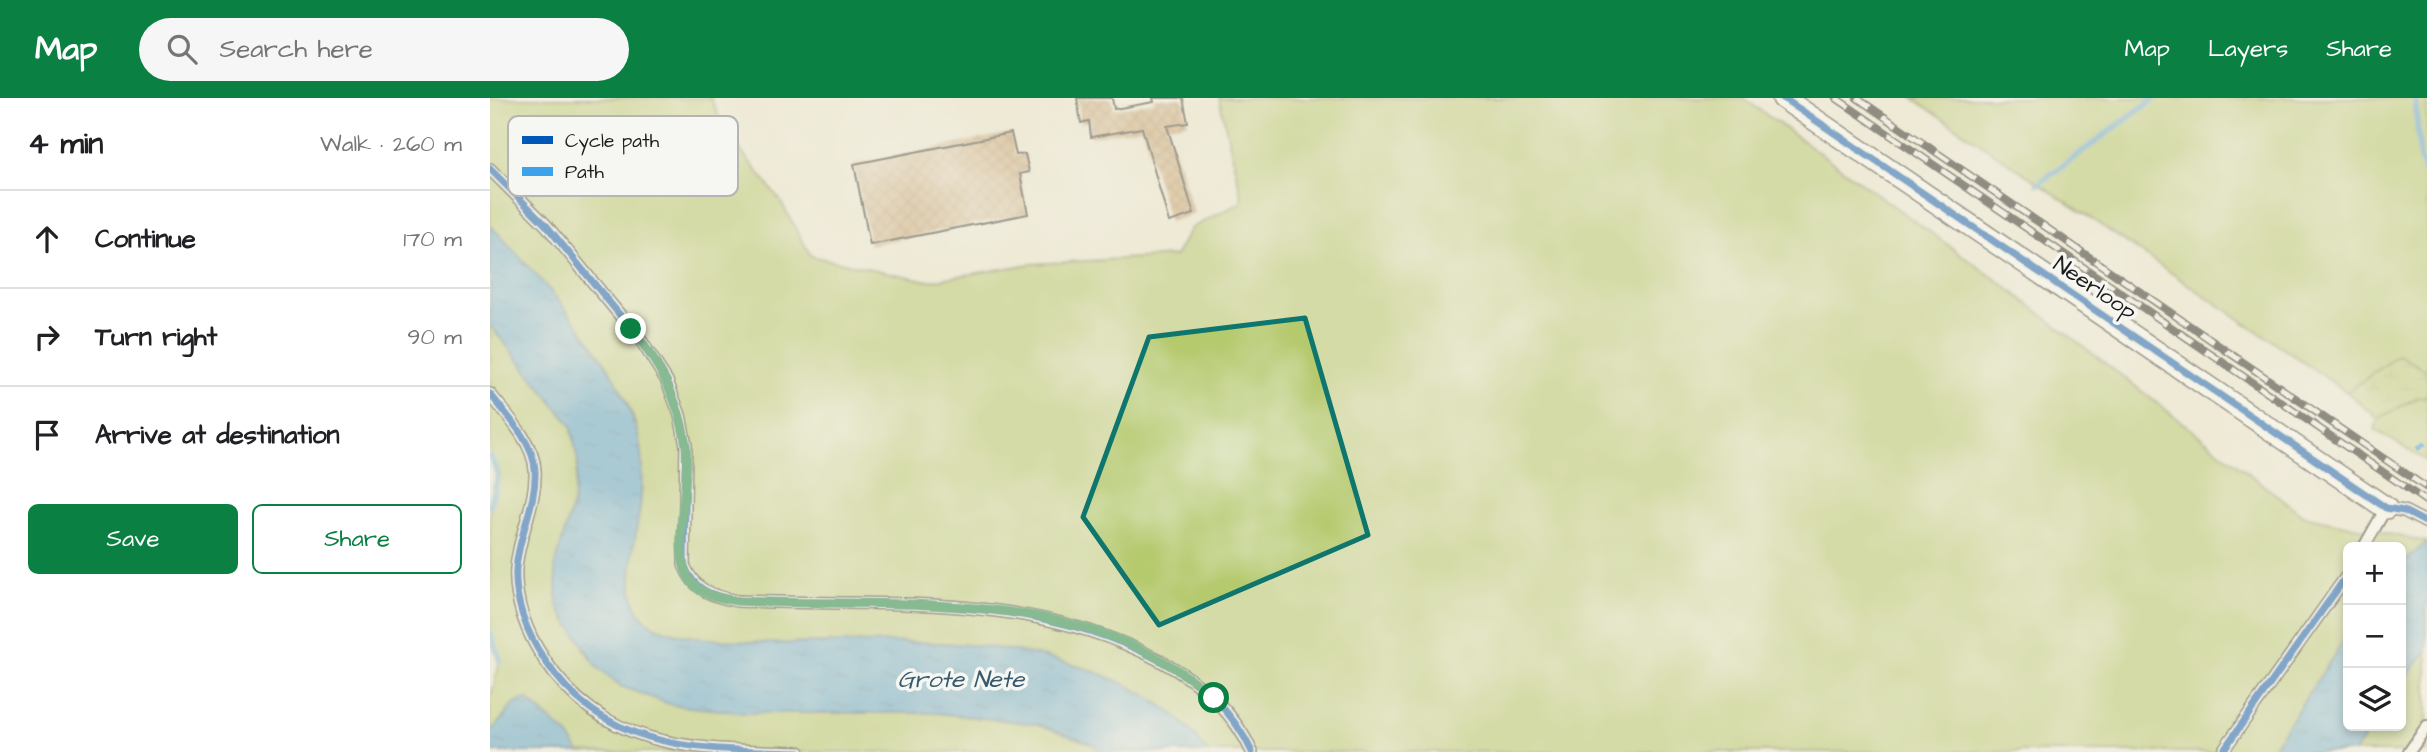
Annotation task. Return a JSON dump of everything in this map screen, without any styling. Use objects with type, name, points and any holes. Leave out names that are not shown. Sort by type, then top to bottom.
[{"type":"street","name":"Neerloop","points":[[1783,98],[2386,508]]},
{"type":"lane","points":[[490,169],[508,187]]},
{"type":"lane","points":[[517,196],[546,225],[642,342],[667,381],[680,415],[686,445],[684,565],[690,579],[700,589],[716,597],[737,601],[968,607],[1072,624],[1118,639],[1183,673],[1214,698],[1241,732],[1252,752]]},
{"type":"lane","points":[[490,394],[522,437],[536,468],[516,569],[517,597],[534,644],[562,687],[596,716],[655,741],[729,750],[799,752]]},
{"type":"lane","points":[[2367,542],[2386,508],[2404,512],[2427,523]]},
{"type":"lane","points":[[2222,752],[2343,582]]},
{"type":"lane","points":[[2409,752],[2427,726]]},
{"type":"highlighted area","points":[[1305,318],[1368,535],[1159,625],[1083,517],[1149,337]]},
{"type":"green space","points":[[490,98],[711,98],[719,116],[508,116],[508,196],[738,196],[738,147],[780,200],[811,256],[929,281],[1030,264],[1175,256],[1191,228],[1240,203],[1242,199],[1219,98],[1743,98],[2001,283],[2304,516],[2427,542],[2406,561],[2406,542],[2343,542],[2343,642],[2270,752],[1207,752],[1185,725],[1156,702],[1123,684],[1048,658],[1010,650],[938,643],[762,643],[702,638],[667,631],[646,620],[636,606],[632,587],[632,535],[640,458],[639,440],[631,412],[599,354],[533,271],[490,225]]},
{"type":"green space","points":[[1913,98],[2427,98],[2427,371],[2399,355],[2347,392]]},
{"type":"green space","points":[[490,325],[571,425],[578,461],[573,503],[583,648],[598,667],[620,686],[746,713],[937,713],[1038,724],[1090,743],[1103,752],[579,752],[515,703],[490,733],[490,700],[500,661],[490,631],[490,507],[498,474],[490,456]]},
{"type":"green space","points":[[2399,355],[2427,371],[2427,396],[2418,397],[2378,419],[2347,392]]},
{"type":"green space","points":[[2427,396],[2427,461],[2375,430],[2378,419],[2418,397]]},
{"type":"green space","points":[[2427,650],[2427,752],[2354,752],[2369,731],[2406,731],[2406,678]]},
{"type":"water","name":"Grote Nete","points":[[490,225],[578,325],[599,353],[630,411],[639,440],[642,469],[631,579],[637,609],[646,620],[666,631],[701,638],[762,643],[938,643],[1010,650],[1048,658],[1123,684],[1156,702],[1185,725],[1207,752],[1103,752],[1090,743],[1038,724],[937,713],[746,713],[672,705],[620,686],[598,668],[558,607],[555,565],[573,503],[578,461],[571,425],[490,325]]},
{"type":"water","points":[[2427,542],[2427,650],[2406,678],[2406,605],[2406,561]]},
{"type":"water","points":[[2343,642],[2343,731],[2369,731],[2354,752],[2270,752]]},
{"type":"water","points":[[526,699],[569,736],[579,752],[490,752],[490,733],[515,703]]},
{"type":"building","points":[[1077,98],[1112,98],[1114,109],[1154,102],[1153,98],[1183,98],[1188,123],[1167,126],[1194,214],[1169,222],[1142,128],[1091,137],[1089,121],[1081,123]]},
{"type":"building","points":[[1011,133],[1016,155],[1025,154],[1029,172],[1020,174],[1028,214],[870,245],[854,164]]},
{"type":"waterway","points":[[2038,184],[2155,98]]},
{"type":"waterway","points":[[2415,98],[2420,159],[2427,179]]},
{"type":"waterway","points":[[490,456],[498,474],[490,506]]},
{"type":"waterway","points":[[490,632],[500,661]]},
{"type":"railway","points":[[1836,98],[2427,502]]},
{"type":"railway","points":[[1857,98],[2427,488]]},
{"type":"marked path","points":[[2417,449],[2427,442]]},
{"type":"cycle path","points":[[1783,98],[2386,508],[2404,511],[2427,523]]},
{"type":"cycle path","points":[[490,169],[508,187]]},
{"type":"cycle path","points":[[517,196],[546,225],[642,342],[667,381],[680,415],[686,445],[684,565],[698,586],[711,594],[737,601],[952,607],[1006,612],[1058,622],[1109,638],[1159,660],[1188,677],[1225,710],[1252,752]]},
{"type":"cycle path","points":[[490,394],[525,439],[535,470],[533,495],[517,557],[519,605],[538,649],[568,690],[595,712],[625,729],[656,739],[690,746],[799,752]]},
{"type":"cycle path","points":[[2222,752],[2343,581]]},
{"type":"route","points":[[631,329],[657,362],[680,415],[687,465],[682,540],[684,565],[690,579],[700,589],[716,597],[737,601],[885,603],[968,607],[1032,615],[1118,639],[1183,673],[1214,698]]}]
